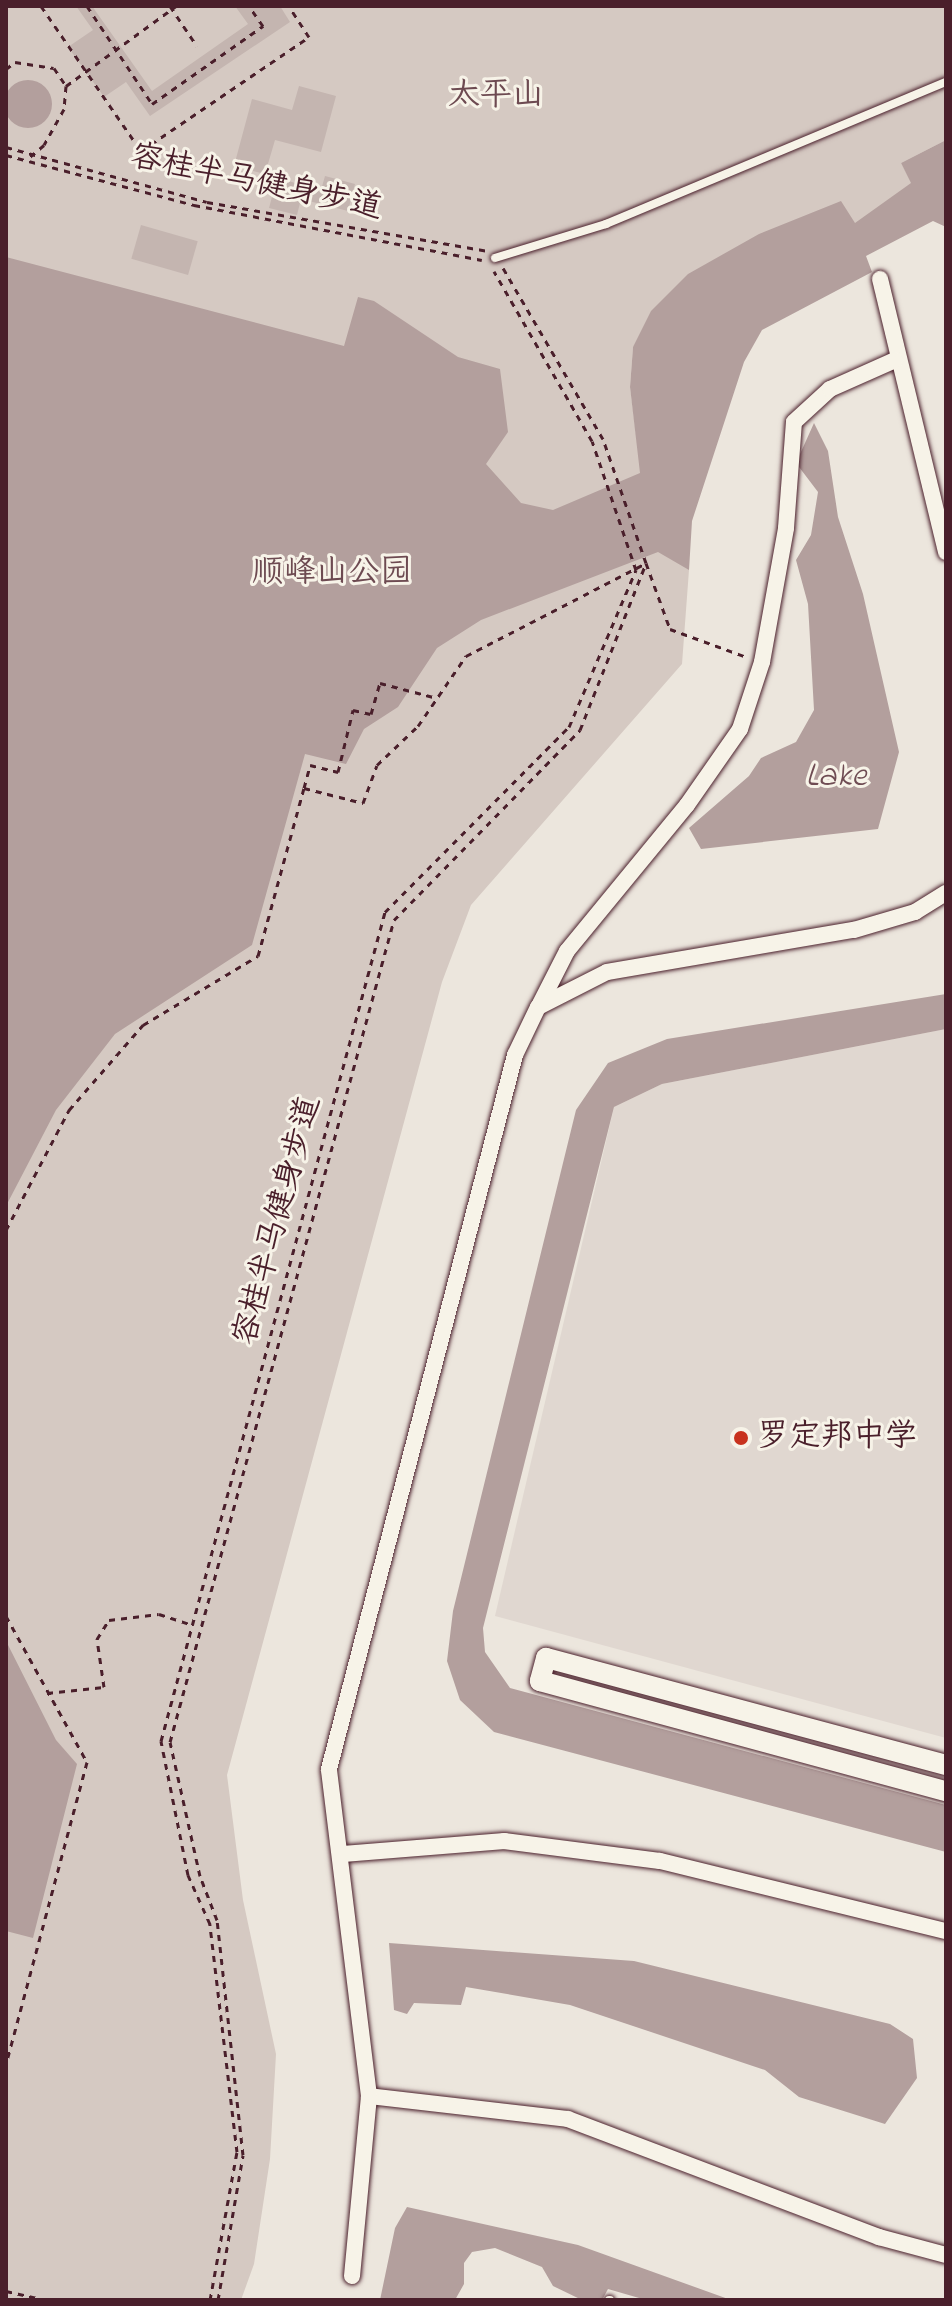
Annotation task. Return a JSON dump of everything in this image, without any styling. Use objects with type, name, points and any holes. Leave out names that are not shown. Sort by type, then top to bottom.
[{"type":"street","points":[[880,279],[895,360],[946,552]]},
{"type":"street","points":[[352,2276],[369,2096],[343,1854],[329,1769],[503,1100],[538,1007],[567,951],[687,805],[740,729],[762,662],[786,528],[794,422],[830,389],[895,360]]},
{"type":"street","points":[[538,1007],[607,972],[854,930],[915,912],[946,893]]},
{"type":"street","points":[[946,1765],[546,1658],[540,1681],[946,1791]]},
{"type":"street","points":[[343,1854],[504,1841],[645,1859],[946,1931]]},
{"type":"street","points":[[369,2096],[568,2119],[879,2237],[946,2255]]},
{"type":"lane","points":[[492,259],[606,224],[946,82]]},
{"type":"path","points":[[41,6],[141,151],[309,37],[289,6]]},
{"type":"path","points":[[87,6],[152,104],[263,26],[249,6]]},
{"type":"path","points":[[66,86],[173,7],[197,46]]},
{"type":"path","points":[[6,69],[15,62],[54,68],[66,86],[64,109],[36,155],[26,160]]},
{"type":"path","name":"容桂半马健身步道","points":[[6,147],[207,202],[490,251],[492,259]]},
{"type":"path","points":[[6,155],[194,205],[492,259],[609,458],[670,629],[762,662]]},
{"type":"path","points":[[492,259],[592,441],[636,570]]},
{"type":"path","points":[[304,788],[363,803],[377,765],[437,698],[466,656],[646,563]]},
{"type":"path","points":[[218,2300],[243,2155],[217,1920],[200,1876],[170,1742],[394,920],[580,730],[646,563]]},
{"type":"path","name":"容桂半马健身步道","points":[[210,2300],[237,2152],[210,1924],[188,1875],[161,1741],[385,912],[569,727],[636,570]]},
{"type":"path","points":[[6,1230],[69,1110],[143,1025],[258,956],[310,765],[338,772],[353,710],[371,714],[380,683],[437,698]]},
{"type":"path","points":[[47,1693],[104,1687],[97,1639],[109,1620],[159,1614],[192,1625]]},
{"type":"path","points":[[6,1616],[87,1762],[6,2064]]},
{"type":"path","points":[[6,2291],[46,2300]]},
{"type":"shaded area","name":"罗定邦中学","points":[[946,1029],[946,1738],[495,1616],[614,1107],[662,1084]]},
{"type":"green space","name":"顺峰山公园","points":[[6,6],[946,6],[946,140],[901,163],[912,183],[855,224],[841,202],[633,347],[630,387],[641,473],[689,570],[682,664],[471,905],[442,982],[227,1775],[243,1900],[276,2054],[270,2159],[254,2264],[241,2300],[6,2300]]},
{"type":"water","points":[[28,80],[45,87],[52,104],[45,121],[28,128],[11,121],[4,104],[11,87]]},
{"type":"water","points":[[946,140],[946,227],[933,221],[866,256],[872,272],[762,330],[744,362],[692,521],[689,570],[658,552],[481,620],[437,648],[398,707],[364,729],[346,764],[305,754],[252,945],[115,1034],[56,1110],[6,1206],[6,257],[344,346],[358,297],[374,301],[458,357],[500,369],[508,432],[486,464],[521,503],[553,510],[640,473],[630,387],[633,347],[651,311],[688,274],[759,234],[841,201],[855,223],[911,183],[901,163]]},
{"type":"water","name":"Lake","points":[[814,423],[828,451],[838,517],[863,594],[899,752],[878,829],[701,849],[689,828],[749,776],[761,758],[796,742],[814,710],[808,604],[796,560],[811,535],[818,492],[796,463]]},
{"type":"water","points":[[946,994],[946,1029],[662,1084],[614,1107],[483,1628],[485,1652],[510,1688],[946,1805],[946,1852],[494,1732],[460,1700],[447,1661],[453,1611],[576,1110],[608,1063],[667,1039]]},
{"type":"water","points":[[6,1641],[56,1740],[77,1764],[33,1938],[6,1931]]},
{"type":"water","points":[[389,1943],[634,1961],[890,2024],[913,2039],[917,2078],[885,2124],[799,2097],[765,2070],[570,2005],[466,1987],[461,2005],[414,2003],[407,2014],[394,2010]]},
{"type":"water","points":[[407,2207],[578,2245],[731,2300],[646,2300],[608,2289],[602,2300],[582,2300],[553,2286],[542,2267],[495,2248],[472,2252],[464,2263],[464,2284],[455,2300],[380,2300],[395,2228]]},
{"type":"building","points":[[76,6],[92,6],[152,91],[248,24],[235,6],[280,6],[290,22],[150,116],[126,82],[104,97],[68,47],[93,30]]},
{"type":"building","points":[[299,86],[336,96],[321,152],[275,140],[265,174],[234,166],[252,99],[292,110]]},
{"type":"building","points":[[325,176],[355,184],[348,211],[301,199],[297,215],[269,208],[277,178],[321,190]]},
{"type":"building","points":[[141,225],[198,241],[188,275],[131,259]]},
{"type":"place","name":"罗定邦中学","points":[[741,1438]]},
{"type":"park label","name":"太平山","points":[[496,97]]}]
